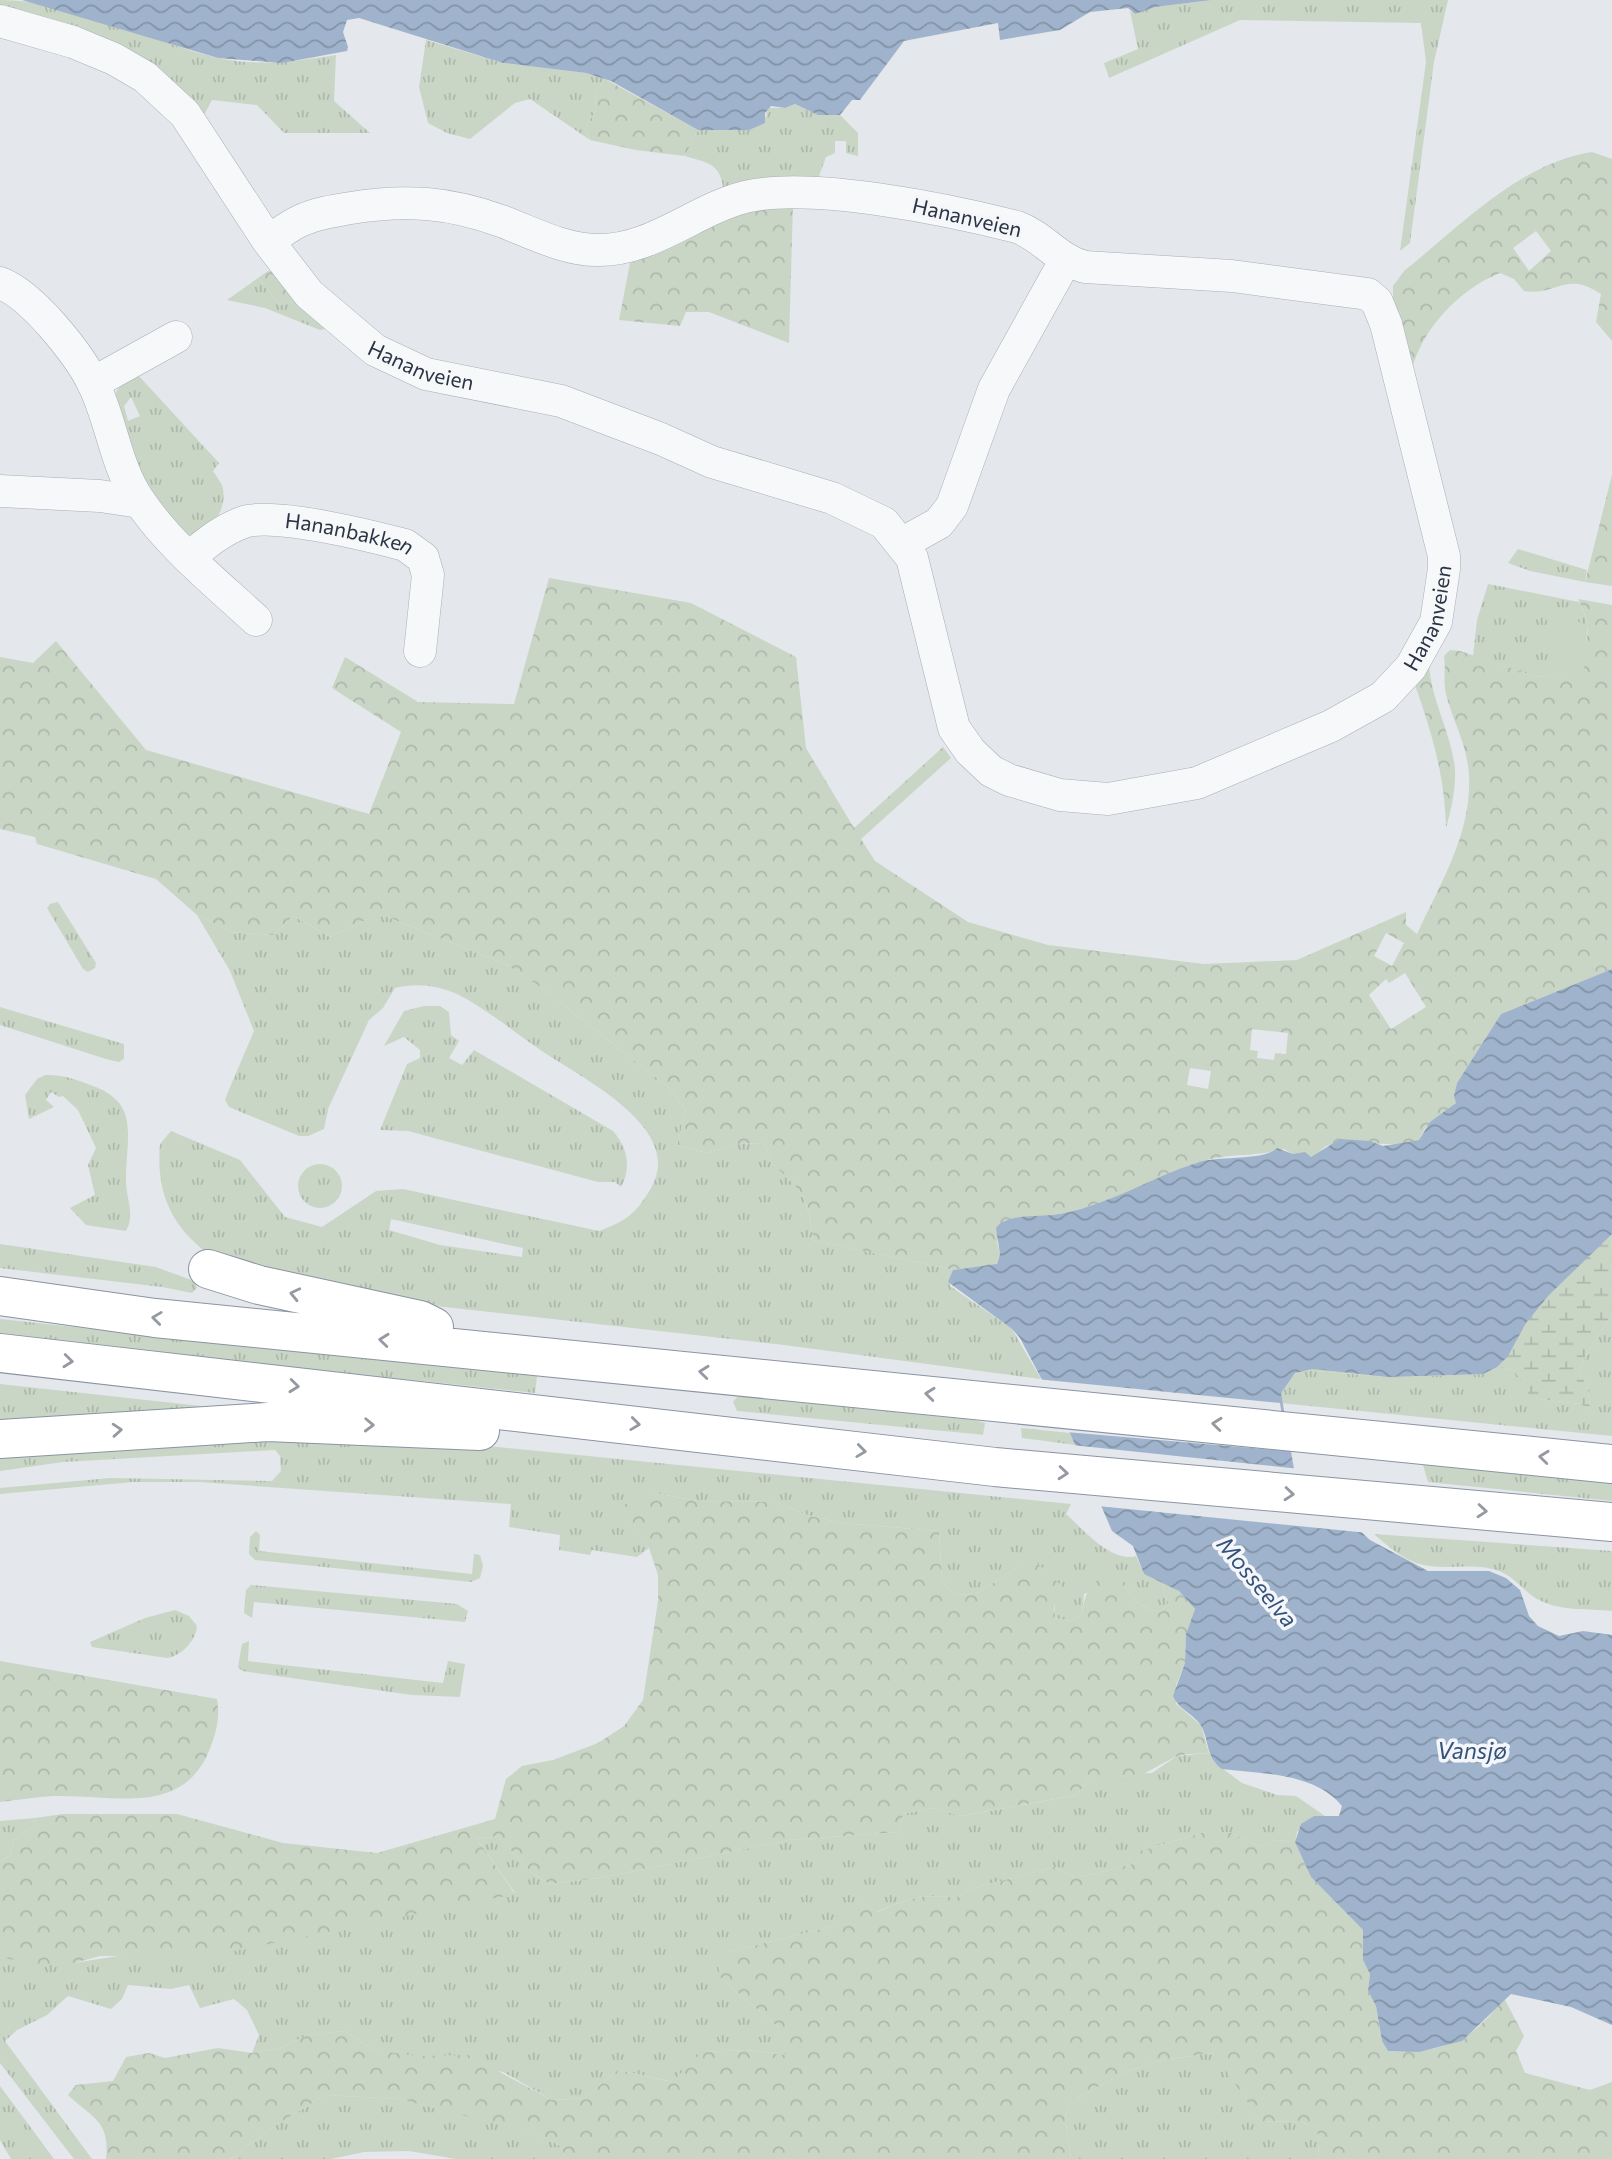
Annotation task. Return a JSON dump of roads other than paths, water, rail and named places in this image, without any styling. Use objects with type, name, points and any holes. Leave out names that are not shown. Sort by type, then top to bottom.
[{"type":"highway","points":[[208,1269],[259,1285],[420,1320],[476,1349]]},
{"type":"highway","points":[[0,1296],[155,1318],[1612,1464]]},
{"type":"highway","points":[[0,1353],[567,1415],[995,1467],[1612,1522]]},
{"type":"highway","points":[[0,1439],[268,1422],[504,1432],[567,1415]]},
{"type":"street","name":"Hananveien","points":[[0,21],[73,42],[114,59],[145,77],[185,114],[268,241],[309,294],[376,350],[426,374],[561,401],[661,439],[712,462],[832,498],[884,523],[912,558],[954,728],[970,751],[991,771],[1050,792],[1108,799],[1162,792],[1197,783],[1331,726],[1383,697],[1411,667],[1436,622],[1444,556],[1386,324],[1377,302],[1368,294],[1356,290],[1085,267],[1065,261],[1032,233],[1006,224],[899,203],[799,192],[743,198],[622,248],[595,250],[555,241],[467,208],[411,200],[324,213],[300,221],[268,241]]},
{"type":"street","points":[[902,543],[939,523],[953,506],[994,389],[1065,261]]},
{"type":"street","points":[[0,283],[37,310],[93,383],[122,471],[140,502],[189,558],[256,620]]},
{"type":"street","points":[[93,383],[176,337]]},
{"type":"street","points":[[0,491],[61,493],[140,502]]},
{"type":"street","name":"Hananbakken","points":[[189,558],[216,535],[246,521],[274,520],[405,544],[423,558],[428,575],[420,651]]},
{"type":"water","points":[[22,0],[1212,0],[1155,7],[1135,14],[1128,8],[1090,12],[1060,30],[1000,40],[998,23],[904,41],[860,100],[852,100],[840,115],[818,115],[795,104],[785,108],[771,106],[765,113],[765,123],[749,130],[698,130],[611,81],[586,73],[503,63],[359,18],[347,20],[343,32],[347,51],[282,63],[218,58]]},
{"type":"water","name":"Vansjø","points":[[1612,969],[1612,1234],[1549,1295],[1526,1323],[1508,1356],[1497,1367],[1483,1374],[1388,1377],[1313,1369],[1295,1373],[1281,1393],[1294,1469],[1370,1540],[1428,1571],[1489,1571],[1506,1578],[1520,1590],[1529,1616],[1538,1626],[1559,1636],[1583,1631],[1612,1635],[1612,2025],[1571,2007],[1511,1994],[1462,2041],[1419,2052],[1388,2051],[1382,2041],[1376,2006],[1368,1991],[1370,1974],[1363,1960],[1363,1930],[1311,1877],[1295,1842],[1301,1824],[1314,1816],[1339,1816],[1342,1806],[1330,1795],[1302,1781],[1270,1774],[1222,1769],[1213,1759],[1200,1724],[1173,1696],[1185,1663],[1186,1634],[1195,1609],[1179,1591],[1144,1574],[1133,1546],[1112,1531],[1070,1433],[1020,1338],[1012,1329],[948,1282],[953,1270],[997,1264],[1000,1254],[996,1228],[1006,1220],[1052,1215],[1090,1206],[1208,1160],[1252,1157],[1277,1148],[1293,1154],[1305,1152],[1311,1157],[1340,1139],[1370,1141],[1383,1146],[1419,1140],[1430,1122],[1456,1103],[1454,1096],[1457,1083],[1501,1014]]},
{"type":"water label","name":"Mosseelva","points":[[1257,1582]]}]
